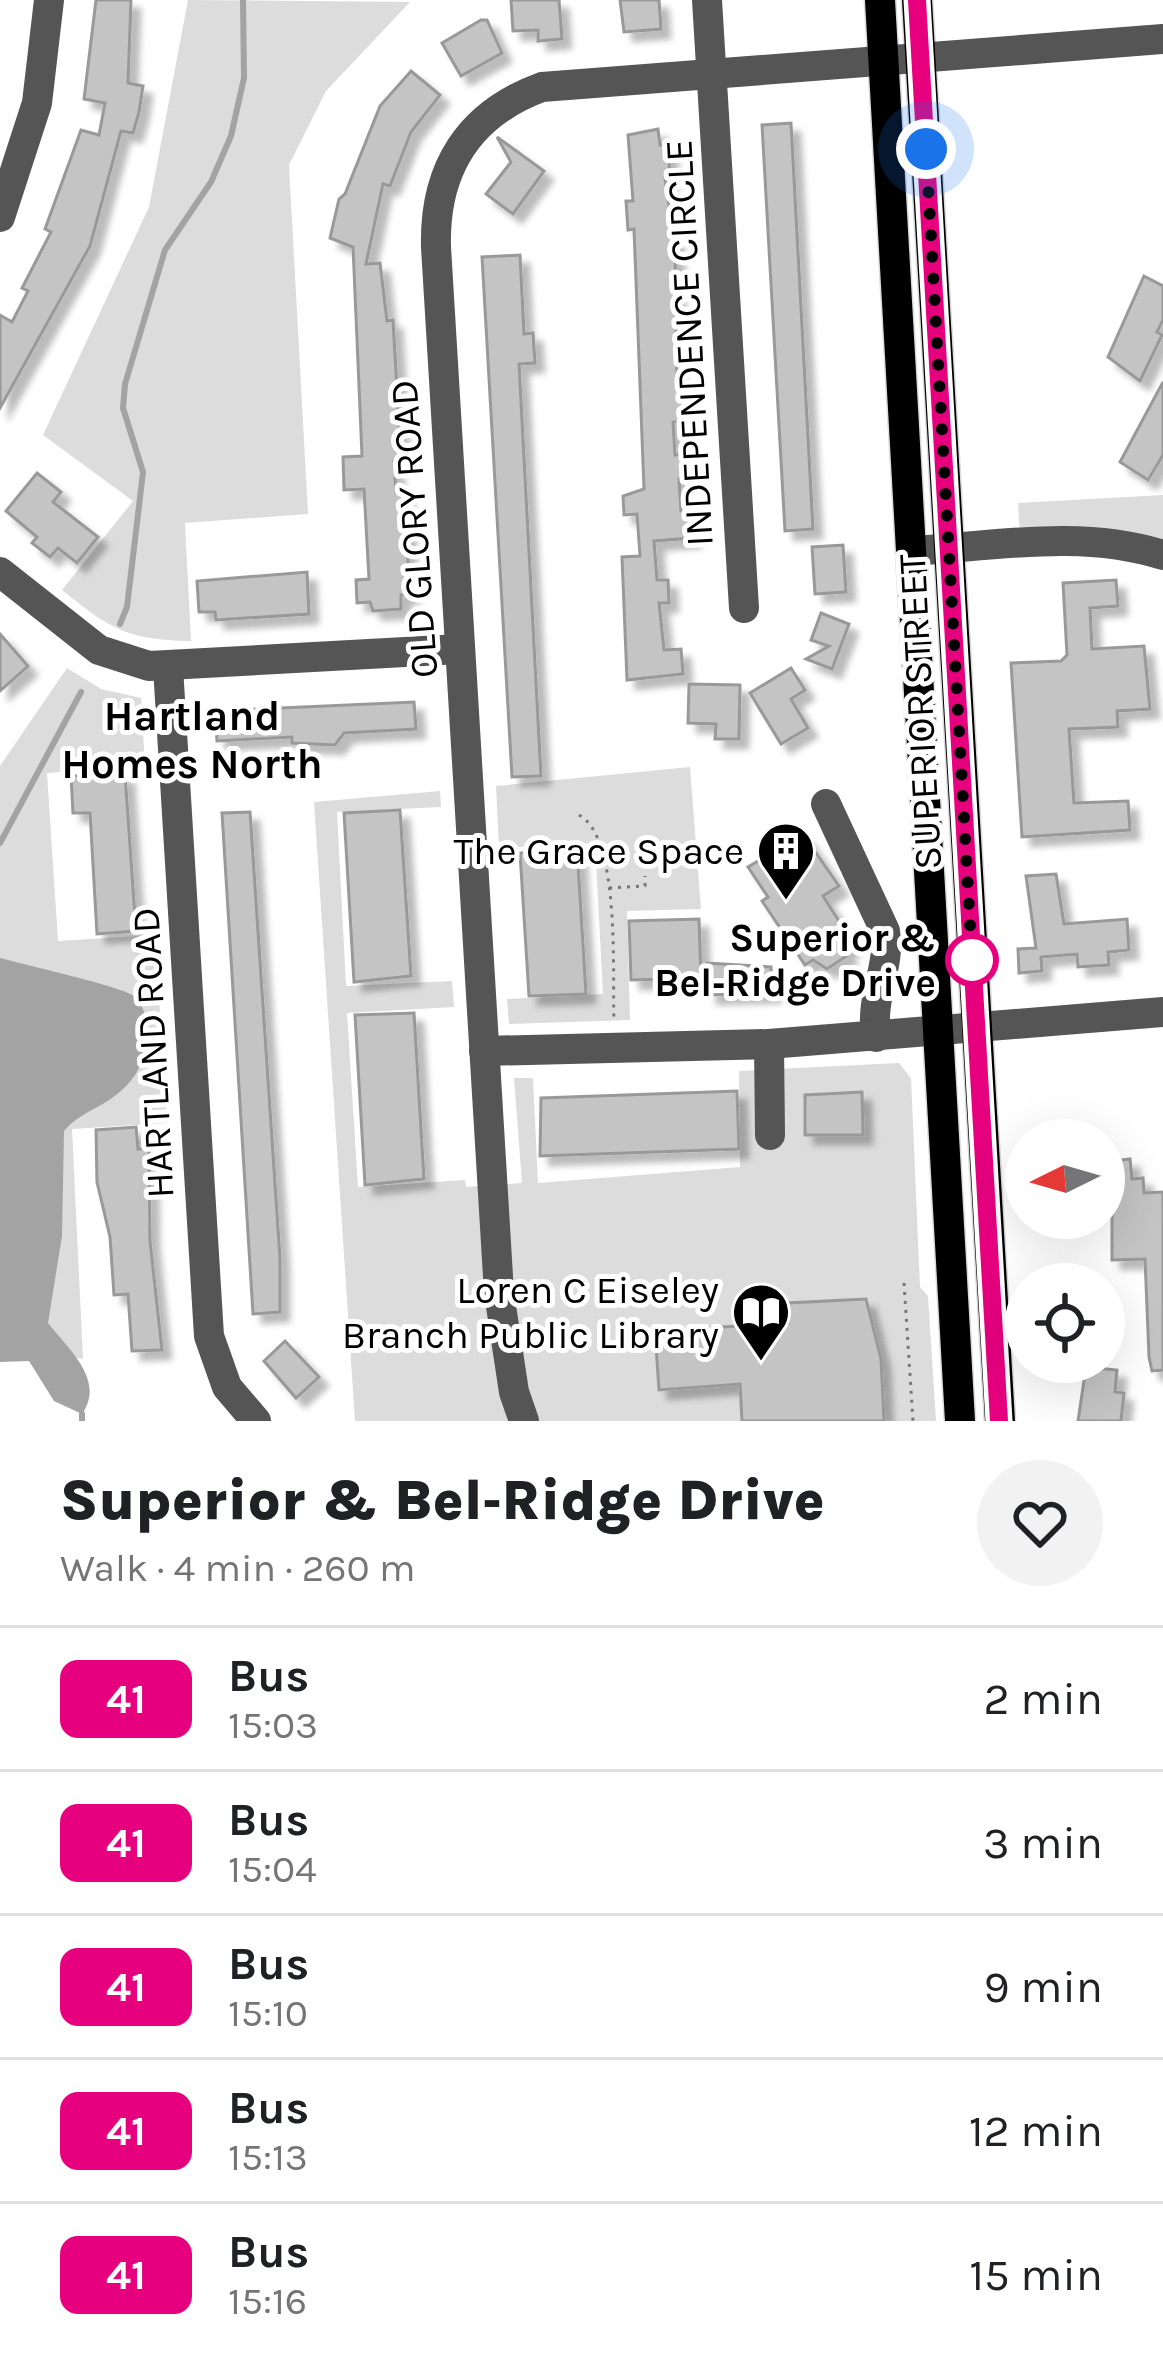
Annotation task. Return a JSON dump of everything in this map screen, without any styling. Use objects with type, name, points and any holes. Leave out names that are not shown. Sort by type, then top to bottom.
[{"type":"main road","name":"SUPERIOR STREET","points":[[880,0],[960,1421]]},
{"type":"main road","name":"SUPERIOR STREET","points":[[917,0],[1000,1421]]},
{"type":"street","points":[[0,217],[37,103],[49,0]]},
{"type":"street","name":"INDEPENDENCE CIRCLE","points":[[707,0],[744,608]]},
{"type":"street","name":"OLD GLORY ROAD","points":[[524,1421],[503,1327],[484,1051],[436,247],[438,194],[446,170],[475,126],[529,91],[569,82],[921,61],[1163,39]]},
{"type":"street","points":[[912,550],[1090,541],[1163,555]]},
{"type":"street","points":[[0,572],[99,650],[129,662],[168,667],[460,649]]},
{"type":"street","name":"HARTLAND ROAD","points":[[168,667],[209,1336],[227,1387],[256,1421]]},
{"type":"street","points":[[826,804],[885,931],[888,948],[873,996],[875,1037]]},
{"type":"street","points":[[484,1051],[769,1044],[1163,1012]]},
{"type":"street","points":[[769,1044],[770,1135]]},
{"type":"path","points":[[579,815],[598,832],[609,888],[614,1023]]},
{"type":"path","points":[[609,888],[645,886],[645,876]]},
{"type":"path","points":[[904,1283],[913,1421]]},
{"type":"shaded area","points":[[188,0],[410,2],[326,91],[289,165],[308,514],[185,523],[191,641],[121,630],[62,590],[133,501],[43,435],[149,207]]},
{"type":"shaded area","points":[[1163,495],[1163,569],[1089,554],[1021,554],[1018,503]]},
{"type":"shaded area","points":[[67,668],[101,689],[141,698],[145,766],[47,773],[58,941],[155,935],[167,1123],[72,1129],[83,1359],[0,1344],[0,766]]},
{"type":"shaded area","points":[[690,767],[701,909],[627,911],[630,1020],[509,1024],[507,999],[603,994],[595,843],[499,848],[496,786]]},
{"type":"shaded area","points":[[440,791],[441,807],[337,812],[346,986],[452,981],[454,1007],[347,1013],[358,1187],[465,1180],[466,1187],[522,1183],[514,1078],[533,1078],[538,1183],[740,1167],[739,1071],[899,1063],[911,1078],[920,1287],[928,1296],[936,1421],[355,1421],[314,802]]},
{"type":"shaded area","points":[[0,958],[126,992],[140,1004],[147,1024],[146,1046],[135,1075],[117,1094],[64,1131],[62,1236],[48,1323],[87,1377],[90,1389],[82,1414],[54,1401],[29,1361],[0,1362]]},
{"type":"building","points":[[96,0],[131,0],[128,83],[143,86],[139,112],[133,133],[121,131],[90,246],[0,408],[0,315],[12,322],[28,291],[22,288],[51,232],[45,229],[81,130],[99,135],[105,103],[84,99]]},
{"type":"building","points":[[511,0],[559,0],[562,39],[538,41],[538,30],[513,31]]},
{"type":"building","points":[[620,0],[659,0],[661,29],[624,32]]},
{"type":"building","points":[[487,20],[502,53],[461,76],[442,43]]},
{"type":"building","points":[[411,71],[440,95],[411,132],[390,186],[383,184],[366,264],[380,263],[387,321],[393,320],[401,460],[394,461],[396,493],[404,493],[410,594],[401,595],[401,609],[373,611],[370,602],[357,603],[356,580],[369,579],[364,489],[344,490],[343,457],[362,456],[353,247],[330,238],[339,199],[380,106]]},
{"type":"building","points":[[791,123],[813,529],[785,531],[762,125]]},
{"type":"building","points":[[658,129],[660,145],[668,144],[670,178],[665,178],[675,246],[677,388],[683,387],[685,421],[673,422],[675,455],[686,454],[688,478],[679,479],[681,511],[691,511],[692,538],[654,541],[657,580],[668,580],[669,603],[659,603],[664,650],[681,649],[683,674],[627,680],[622,557],[640,556],[637,514],[624,515],[623,496],[644,489],[634,229],[628,230],[626,201],[633,201],[628,135]]},
{"type":"building","points":[[497,137],[544,171],[513,214],[486,194],[511,162]]},
{"type":"building","points":[[520,255],[524,334],[533,333],[535,363],[519,364],[541,776],[512,777],[482,257]]},
{"type":"building","points":[[1144,276],[1163,286],[1163,320],[1157,332],[1162,335],[1140,381],[1108,357]]},
{"type":"building","points":[[1163,382],[1163,455],[1148,480],[1120,462]]},
{"type":"building","points":[[37,473],[61,492],[53,502],[98,537],[77,563],[58,548],[50,557],[32,543],[37,537],[6,511]]},
{"type":"building","points":[[843,545],[846,592],[815,594],[812,547]]},
{"type":"building","points":[[307,572],[309,614],[216,620],[215,612],[199,612],[197,581]]},
{"type":"building","points":[[1116,580],[1118,606],[1090,608],[1092,649],[1144,646],[1150,709],[1117,711],[1118,727],[1069,729],[1074,803],[1128,801],[1130,830],[1022,837],[1011,663],[1061,661],[1067,655],[1063,583]]},
{"type":"building","points":[[821,613],[849,624],[832,669],[806,659],[829,646],[811,640]]},
{"type":"building","points":[[0,634],[28,666],[0,691]]},
{"type":"building","points":[[791,668],[805,690],[791,699],[808,728],[781,744],[750,693]]},
{"type":"building","points":[[689,684],[740,685],[739,739],[715,739],[716,724],[688,723]]},
{"type":"building","points":[[414,702],[416,729],[344,733],[335,745],[292,743],[292,737],[217,741],[215,711]]},
{"type":"building","points":[[125,774],[136,931],[97,934],[90,813],[73,813],[71,776]]},
{"type":"building","points":[[400,810],[411,976],[354,982],[344,813]]},
{"type":"building","points":[[250,812],[280,1258],[280,1312],[253,1314],[222,813]]},
{"type":"building","name":"The Grace Space","points":[[803,834],[839,886],[823,896],[853,943],[844,949],[848,955],[827,969],[813,960],[805,965],[762,901],[768,897],[748,867]]},
{"type":"building","points":[[577,847],[586,994],[529,996],[520,853]]},
{"type":"building","points":[[1056,874],[1064,924],[1127,919],[1129,950],[1108,952],[1109,965],[1078,967],[1077,954],[1041,957],[1042,971],[1019,973],[1018,949],[1036,948],[1026,876]]},
{"type":"building","points":[[699,919],[701,978],[631,980],[629,921]]},
{"type":"building","points":[[707,963],[771,967],[772,993],[708,995]]},
{"type":"building","points":[[414,1013],[424,1179],[365,1185],[355,1015]]},
{"type":"building","points":[[737,1091],[739,1149],[540,1156],[541,1098]]},
{"type":"building","points":[[862,1092],[863,1135],[805,1135],[805,1095]]},
{"type":"building","points":[[136,1127],[138,1149],[149,1148],[150,1241],[162,1350],[132,1351],[128,1294],[114,1295],[110,1237],[97,1182],[96,1130]]},
{"type":"building","points":[[1130,1159],[1132,1179],[1143,1178],[1144,1193],[1163,1192],[1163,1370],[1152,1371],[1149,1357],[1145,1259],[1112,1260],[1112,1239],[1125,1239],[1125,1160]]},
{"type":"building","name":"Loren C Eiseley Branch Public Library","points":[[866,1299],[881,1359],[884,1421],[742,1421],[740,1384],[659,1390],[655,1331],[788,1323],[787,1303]]},
{"type":"building","points":[[285,1341],[319,1377],[296,1398],[264,1361]]},
{"type":"building","points":[[1084,1383],[1116,1383],[1115,1392],[1124,1393],[1121,1421],[1078,1421]]},
{"type":"waterway","points":[[120,624],[127,607],[143,472],[123,408],[125,384],[165,250],[211,182],[231,136],[244,78],[243,0]]},
{"type":"waterway","points":[[0,843],[81,692]]},
{"type":"waterway","points":[[82,1414],[82,1421]]},
{"type":"bus line","name":"41","points":[[917,0],[999,1421]]},
{"type":"place","name":"The Grace Space","points":[[786,902]]},
{"type":"place","name":"Superior & Bel‐Ridge Drive","points":[[972,960]]},
{"type":"place","name":"Loren C Eiseley Branch Public Library","points":[[761,1363]]},
{"type":"district","name":"Hartland Homes North","points":[[192,740]]},
{"type":"route","points":[[926,149],[972,960]]}]
